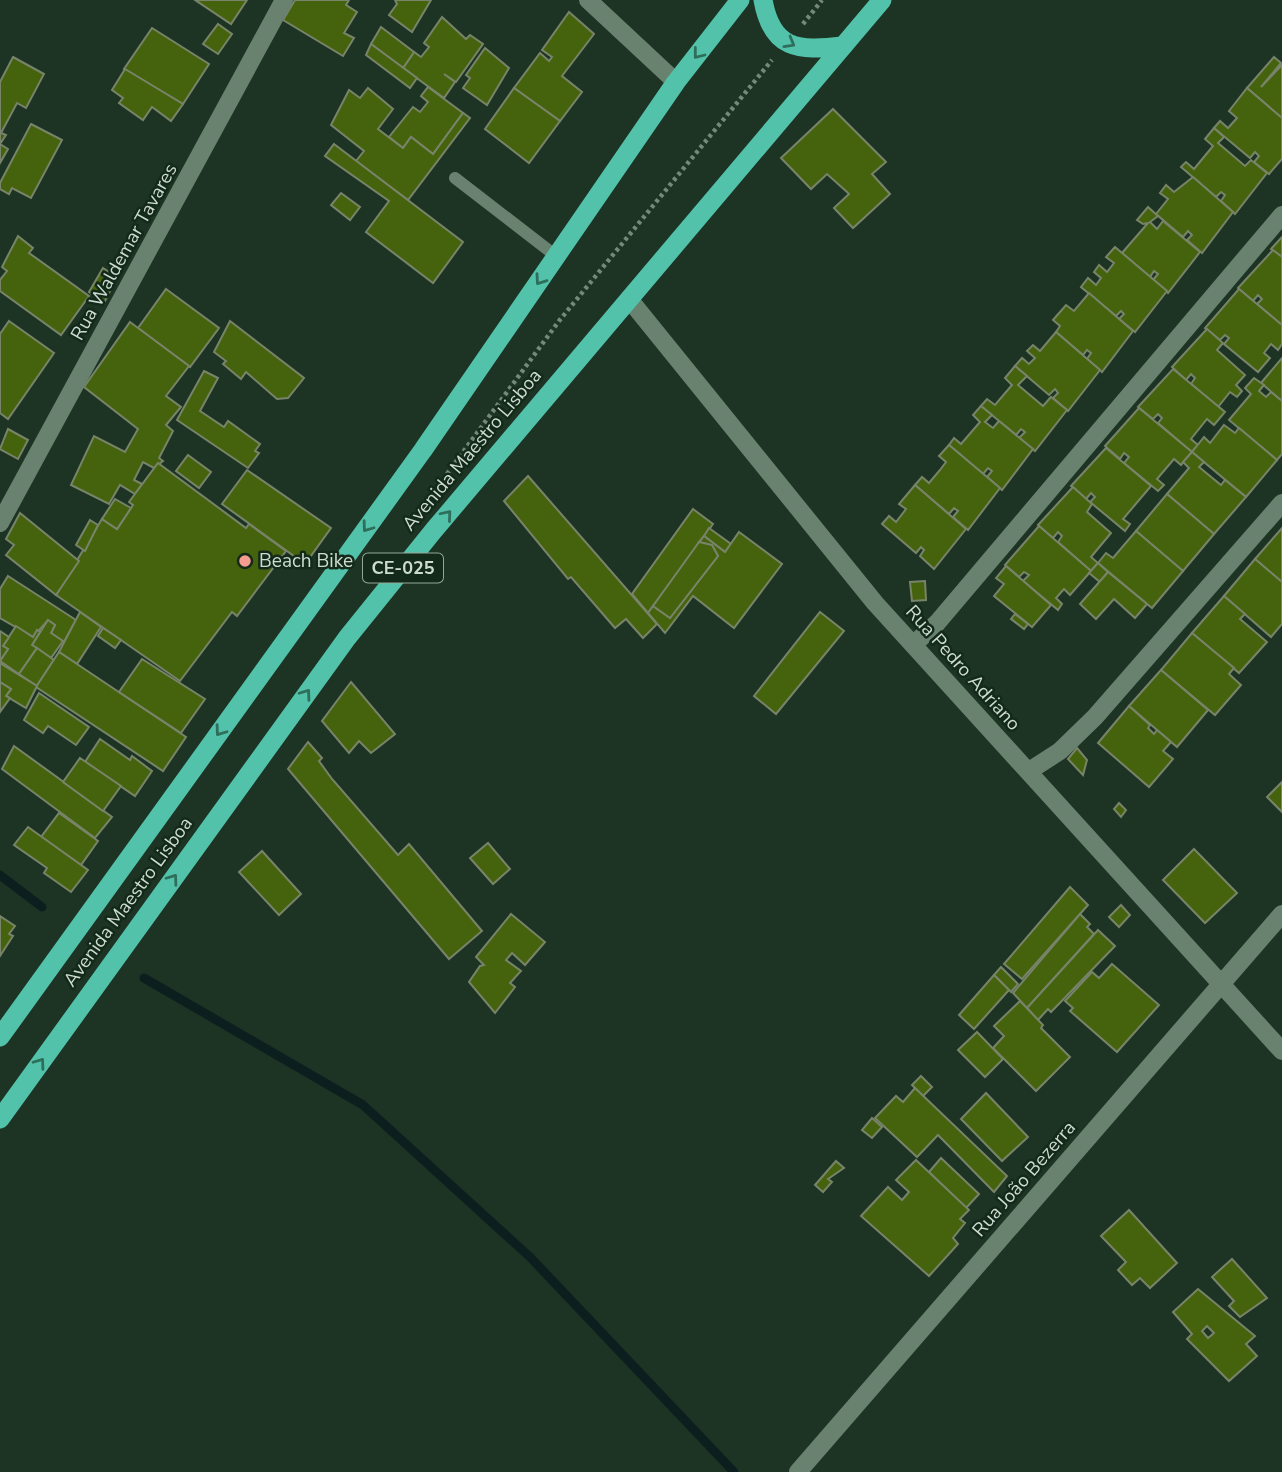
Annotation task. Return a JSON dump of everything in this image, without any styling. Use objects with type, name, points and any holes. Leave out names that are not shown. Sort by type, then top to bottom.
[{"type":"highway","name":"Avenida Maestro Lisboa","points":[[0,1037],[423,450],[676,82],[740,0]]},
{"type":"highway","points":[[763,0],[771,28],[787,43],[814,50],[842,46]]},
{"type":"highway","name":"Avenida Maestro Lisboa","points":[[0,1119],[347,638],[882,0]]},
{"type":"street","name":"Rua Waldemar Tavares","points":[[0,523],[284,0]]},
{"type":"street","points":[[588,0],[676,82]]},
{"type":"street","points":[[914,644],[937,623],[1282,215]]},
{"type":"street","name":"Rua Pedro Adriano","points":[[629,299],[840,563],[1282,1052]]},
{"type":"street","points":[[1029,771],[1060,751],[1095,717],[1282,503]]},
{"type":"street","name":"Rua João Bezerra","points":[[798,1472],[1282,914]]},
{"type":"lane","points":[[455,178],[556,256]]},
{"type":"building","points":[[195,0],[247,0],[231,24]]},
{"type":"building","points":[[295,0],[349,0],[346,5],[357,12],[344,33],[354,38],[343,56],[283,20]]},
{"type":"building","points":[[395,0],[431,0],[412,32],[389,15],[397,4]]},
{"type":"building","points":[[569,12],[594,34],[562,76],[582,92],[560,121],[514,88],[540,53],[549,61],[552,57],[542,50]]},
{"type":"building","points":[[442,17],[466,39],[470,35],[483,44],[456,82],[444,74],[455,82],[444,98],[403,68],[414,52],[421,57],[429,47],[424,43]]},
{"type":"building","points":[[218,24],[232,34],[218,54],[203,44]]},
{"type":"building","points":[[381,27],[414,52],[403,68],[371,44]]},
{"type":"building","points":[[152,28],[209,64],[183,104],[124,69]]},
{"type":"building","points":[[371,44],[417,78],[410,88],[366,55]]},
{"type":"building","points":[[485,48],[509,68],[487,105],[463,88],[470,78],[466,75]]},
{"type":"building","points":[[13,57],[44,74],[26,108],[17,103],[1,133],[6,135],[0,144],[0,82]]},
{"type":"building","points":[[1274,57],[1281,63],[1261,87],[1282,65],[1282,118],[1247,88]]},
{"type":"building","points":[[125,69],[183,104],[171,121],[152,107],[143,120],[119,103],[123,98],[112,90]]},
{"type":"building","points":[[428,87],[463,113],[433,154],[411,137],[403,148],[389,137],[413,107],[420,112],[428,102],[421,96]]},
{"type":"building","points":[[368,88],[393,109],[378,129],[403,148],[411,137],[433,154],[463,113],[470,118],[408,200],[356,161],[364,151],[331,125],[349,90],[360,98]]},
{"type":"building","points":[[514,88],[560,121],[529,163],[485,129]]},
{"type":"building","points":[[1247,88],[1282,118],[1282,159],[1269,174],[1254,162],[1259,156],[1255,152],[1250,158],[1214,128],[1220,121],[1228,128],[1237,118],[1229,111]]},
{"type":"building","points":[[833,109],[886,162],[872,174],[890,194],[853,228],[834,208],[849,194],[847,192],[827,174],[811,189],[781,158]]},
{"type":"building","points":[[31,124],[62,140],[31,198],[12,188],[9,194],[0,189],[0,183]]},
{"type":"building","points":[[1214,128],[1224,137],[1218,143],[1245,166],[1251,160],[1267,173],[1235,214],[1221,201],[1225,195],[1221,192],[1216,197],[1181,167],[1186,162],[1194,169],[1213,146],[1205,139]]},
{"type":"building","points":[[0,144],[8,149],[0,163]]},
{"type":"building","points":[[334,144],[463,242],[433,283],[366,232],[389,201],[325,156]]},
{"type":"building","points":[[1193,177],[1233,212],[1202,253],[1187,240],[1192,235],[1188,231],[1183,237],[1156,214],[1168,199],[1160,193],[1166,185],[1174,192]]},
{"type":"building","points":[[341,193],[360,207],[350,220],[331,205]]},
{"type":"building","points":[[1148,207],[1158,216],[1150,222],[1157,229],[1163,221],[1200,252],[1168,293],[1153,280],[1158,274],[1154,271],[1150,277],[1122,253],[1148,223],[1143,224],[1137,220]]},
{"type":"building","points":[[18,236],[33,248],[29,253],[89,296],[61,335],[0,291],[0,280],[7,271],[2,267]]},
{"type":"building","points":[[1282,237],[1282,257],[1271,249]]},
{"type":"building","points":[[1115,247],[1167,291],[1135,332],[1119,319],[1124,314],[1121,311],[1116,316],[1081,287],[1088,278],[1096,285],[1101,278],[1094,272],[1099,265],[1107,272],[1114,263],[1106,257]]},
{"type":"building","points":[[1273,250],[1282,257],[1282,325],[1257,304],[1262,299],[1258,295],[1253,301],[1238,288]]},
{"type":"building","points":[[103,268],[117,277],[104,303],[89,292]]},
{"type":"building","points":[[166,289],[219,328],[190,367],[138,328]]},
{"type":"building","points":[[1239,289],[1282,325],[1282,344],[1278,350],[1271,344],[1264,353],[1270,358],[1258,372],[1224,344],[1229,338],[1225,335],[1220,340],[1205,328]]},
{"type":"building","points":[[1089,293],[1133,331],[1102,372],[1087,359],[1091,353],[1087,350],[1083,355],[1056,332],[1060,326],[1053,320],[1066,305],[1074,311]]},
{"type":"building","points":[[9,321],[54,353],[8,419],[0,413],[0,334]]},
{"type":"building","points":[[230,321],[304,378],[288,398],[277,399],[246,372],[241,379],[223,364],[226,361],[214,352]]},
{"type":"building","points":[[130,322],[189,366],[166,396],[181,407],[166,425],[173,431],[159,458],[163,461],[154,468],[143,462],[134,480],[142,484],[135,494],[120,485],[109,504],[71,485],[94,436],[125,452],[138,429],[84,387]]},
{"type":"building","points":[[1207,329],[1223,343],[1217,350],[1245,375],[1236,385],[1242,391],[1237,397],[1230,392],[1218,407],[1191,384],[1195,378],[1191,374],[1186,380],[1172,367]]},
{"type":"building","points":[[1056,332],[1100,370],[1068,411],[1053,398],[1058,393],[1055,389],[1049,395],[1015,366],[1022,358],[1029,364],[1035,358],[1027,351],[1033,345],[1040,351]]},
{"type":"building","points":[[1282,358],[1282,401],[1261,383]]},
{"type":"building","points":[[1015,366],[1027,376],[1018,385],[1043,406],[1051,397],[1067,410],[1035,451],[1019,438],[1025,432],[1021,429],[1016,435],[981,406],[987,399],[995,405],[1012,385],[1005,378]]},
{"type":"building","points":[[1173,369],[1225,412],[1214,425],[1207,419],[1191,439],[1198,445],[1192,452],[1158,423],[1162,418],[1158,414],[1153,419],[1138,407]]},
{"type":"building","points":[[204,371],[218,378],[200,411],[224,427],[228,421],[260,444],[255,451],[259,453],[248,468],[177,420]]},
{"type":"building","points":[[1254,378],[1264,385],[1259,391],[1266,397],[1271,392],[1282,401],[1282,454],[1277,460],[1229,420],[1251,394],[1245,388]]},
{"type":"building","points":[[981,406],[992,415],[985,422],[993,428],[999,421],[1033,449],[1002,490],[987,477],[992,471],[988,468],[983,474],[949,445],[954,438],[961,444],[980,422],[973,415]]},
{"type":"building","points":[[1139,408],[1192,452],[1181,465],[1174,459],[1157,479],[1164,485],[1158,491],[1124,463],[1129,457],[1124,453],[1120,459],[1105,446]]},
{"type":"building","points":[[1224,425],[1235,433],[1239,428],[1277,460],[1246,497],[1192,452],[1204,437],[1210,443]]},
{"type":"building","points":[[8,429],[28,440],[18,459],[0,449]]},
{"type":"building","points":[[949,445],[1000,488],[968,530],[953,517],[958,511],[954,508],[949,514],[915,485],[922,477],[929,483],[946,462],[939,456]]},
{"type":"building","points":[[1106,448],[1151,486],[1123,519],[1130,524],[1125,531],[1090,502],[1095,497],[1091,493],[1086,499],[1071,486]]},
{"type":"building","points":[[1192,452],[1204,462],[1199,467],[1221,485],[1225,480],[1246,497],[1214,534],[1167,494],[1189,468],[1183,462]]},
{"type":"building","points":[[188,455],[211,472],[199,488],[176,471]]},
{"type":"building","points":[[158,463],[246,528],[249,524],[286,551],[237,616],[232,612],[180,681],[56,595],[102,519],[117,529],[133,505],[129,502]]},
{"type":"building","points":[[247,470],[331,528],[305,564],[222,504]]},
{"type":"building","points":[[528,476],[657,624],[643,638],[626,619],[615,628],[571,577],[568,579],[504,501]]},
{"type":"building","points":[[915,485],[966,529],[934,569],[920,556],[924,550],[921,547],[916,553],[882,524],[889,516],[896,522],[906,509],[899,504]]},
{"type":"building","points":[[1073,487],[1092,504],[1087,512],[1111,533],[1091,557],[1098,563],[1091,571],[1058,542],[1062,536],[1058,532],[1053,538],[1038,525]]},
{"type":"building","points":[[1167,494],[1214,534],[1183,571],[1136,531]]},
{"type":"building","points":[[115,499],[131,508],[117,529],[102,519]]},
{"type":"building","points":[[693,509],[713,524],[648,613],[632,594]]},
{"type":"building","points":[[20,513],[79,561],[56,595],[6,555],[14,545],[6,539]]},
{"type":"building","points":[[90,520],[98,525],[85,551],[76,545]]},
{"type":"building","points":[[1039,526],[1091,571],[1070,595],[1064,589],[1056,598],[1062,604],[1058,610],[1023,581],[1029,575],[1024,572],[1019,577],[1005,565]]},
{"type":"building","points":[[709,528],[731,544],[725,552],[704,536]]},
{"type":"building","points":[[1282,528],[1282,582],[1255,559]]},
{"type":"building","points":[[1136,531],[1183,571],[1152,608],[1098,563],[1106,553],[1113,558]]},
{"type":"building","points":[[739,532],[782,564],[734,628],[693,596],[665,633],[648,613],[653,606],[670,618],[718,556],[712,545],[699,542],[704,536],[725,552]]},
{"type":"building","points":[[699,542],[712,545],[718,556],[670,618],[653,606]]},
{"type":"building","points":[[1255,559],[1282,582],[1282,624],[1271,637],[1224,596]]},
{"type":"building","points":[[1098,563],[1108,572],[1100,582],[1089,573]]},
{"type":"building","points":[[1006,566],[1051,605],[1032,627],[994,596],[1004,584],[996,578]]},
{"type":"building","points":[[1108,572],[1147,604],[1135,618],[1114,599],[1096,619],[1080,604]]},
{"type":"building","points":[[8,576],[76,620],[64,642],[51,633],[55,625],[48,620],[33,637],[0,618],[0,589]]},
{"type":"building","points":[[925,581],[926,600],[912,601],[910,582]]},
{"type":"building","points":[[1224,596],[1245,614],[1240,619],[1267,642],[1239,673],[1192,633]]},
{"type":"building","points":[[80,612],[101,627],[77,664],[59,652]]},
{"type":"building","points":[[820,612],[844,631],[776,714],[754,696]]},
{"type":"building","points":[[1015,614],[1028,624],[1024,629],[1011,619]]},
{"type":"building","points":[[48,620],[55,625],[51,633],[63,641],[51,658],[32,645]]},
{"type":"building","points":[[16,626],[33,637],[37,630],[40,632],[32,645],[37,648],[19,674],[0,661],[8,649],[3,646]]},
{"type":"building","points":[[103,628],[121,640],[115,648],[98,636]]},
{"type":"building","points":[[0,631],[9,637],[3,646],[8,649],[0,661]]},
{"type":"building","points":[[1192,633],[1234,668],[1229,674],[1241,685],[1215,715],[1161,670]]},
{"type":"building","points":[[37,648],[54,660],[37,686],[19,674]]},
{"type":"building","points":[[59,652],[186,737],[163,771],[36,687]]},
{"type":"building","points":[[142,659],[205,699],[181,733],[119,692]]},
{"type":"building","points":[[0,663],[37,686],[26,708],[6,696],[11,689],[0,682]]},
{"type":"building","points":[[1161,670],[1208,710],[1177,747],[1129,706]]},
{"type":"building","points":[[0,682],[11,689],[6,696],[10,698],[0,712]]},
{"type":"building","points":[[351,682],[395,734],[371,753],[359,741],[349,753],[322,721]]},
{"type":"building","points":[[39,693],[89,727],[76,745],[48,726],[43,733],[24,720]]},
{"type":"building","points":[[1129,706],[1150,725],[1148,728],[1154,734],[1157,730],[1171,742],[1163,751],[1173,759],[1149,787],[1098,743]]},
{"type":"building","points":[[100,739],[130,760],[132,756],[152,771],[135,796],[85,762]]},
{"type":"building","points":[[308,742],[322,758],[319,761],[332,779],[398,855],[409,844],[482,931],[449,959],[288,769]]},
{"type":"building","points":[[14,746],[112,817],[95,838],[2,769]]},
{"type":"building","points":[[1077,748],[1087,760],[1083,775],[1068,759]]},
{"type":"building","points":[[80,758],[121,786],[103,811],[63,782]]},
{"type":"building","points":[[1282,782],[1282,812],[1267,797]]},
{"type":"building","points":[[1119,803],[1126,810],[1121,817],[1114,809]]},
{"type":"building","points":[[59,813],[98,841],[81,865],[41,837]]},
{"type":"building","points":[[28,827],[88,870],[71,892],[44,873],[47,868],[14,845]]},
{"type":"building","points":[[488,843],[510,869],[493,884],[470,858]]},
{"type":"building","points":[[1194,849],[1237,893],[1205,923],[1163,880]]},
{"type":"building","points":[[262,851],[301,894],[279,915],[239,872]]},
{"type":"building","points":[[1070,887],[1088,905],[1022,979],[1004,964]]},
{"type":"building","points":[[1121,905],[1130,915],[1119,927],[1109,917]]},
{"type":"building","points":[[511,914],[545,942],[525,965],[512,953],[506,960],[521,971],[510,983],[515,987],[495,1013],[469,982],[480,966],[484,965],[476,957]]},
{"type":"building","points":[[1080,914],[1090,924],[1087,927],[1094,934],[1027,1008],[1013,993]]},
{"type":"building","points":[[0,916],[15,926],[9,934],[13,936],[0,956]]},
{"type":"building","points":[[1098,930],[1115,946],[1051,1012],[1048,1009],[1038,1020],[1027,1008]]},
{"type":"building","points":[[1112,964],[1159,1005],[1117,1052],[1070,1011],[1073,1008],[1065,1001],[1092,972],[1099,978]]},
{"type":"building","points":[[1001,967],[1018,984],[1011,992],[994,975]]},
{"type":"building","points":[[994,975],[1009,990],[974,1029],[959,1015]]},
{"type":"building","points":[[1020,1001],[1043,1025],[1041,1028],[1070,1057],[1036,1091],[993,1048],[1004,1036],[994,1026]]},
{"type":"building","points":[[977,1032],[1003,1059],[985,1077],[958,1050]]},
{"type":"building","points":[[921,1076],[932,1087],[923,1096],[912,1085]]},
{"type":"building","points":[[915,1088],[1007,1176],[994,1192],[938,1135],[917,1157],[875,1118],[896,1096],[903,1102]]},
{"type":"building","points":[[986,1093],[1028,1137],[1002,1161],[961,1119]]},
{"type":"building","points":[[872,1118],[882,1127],[872,1138],[862,1130]]},
{"type":"building","points":[[941,1158],[979,1194],[966,1208],[929,1172]]},
{"type":"building","points":[[916,1160],[969,1210],[960,1219],[965,1223],[953,1238],[958,1244],[929,1276],[861,1216],[888,1187],[902,1200],[909,1192],[896,1180]]},
{"type":"building","points":[[836,1161],[844,1168],[828,1179],[832,1182],[823,1192],[815,1185]]},
{"type":"building","points":[[1129,1210],[1177,1263],[1150,1288],[1140,1278],[1132,1285],[1118,1270],[1126,1262],[1101,1236]]},
{"type":"building","points":[[1232,1259],[1267,1298],[1240,1317],[1229,1306],[1234,1301],[1212,1277]]},
{"type":"building","points":[[1198,1289],[1255,1336],[1246,1344],[1257,1356],[1229,1381],[1187,1339],[1192,1334],[1173,1312]],"holes":[[[1207,1326],[1214,1333],[1208,1338],[1202,1331]]]},
{"type":"waterway","points":[[0,875],[42,907]]},
{"type":"waterway","points":[[144,978],[363,1105],[530,1257],[734,1472]]},
{"type":"place","name":"Beach Bike","points":[[245,561]]}]
